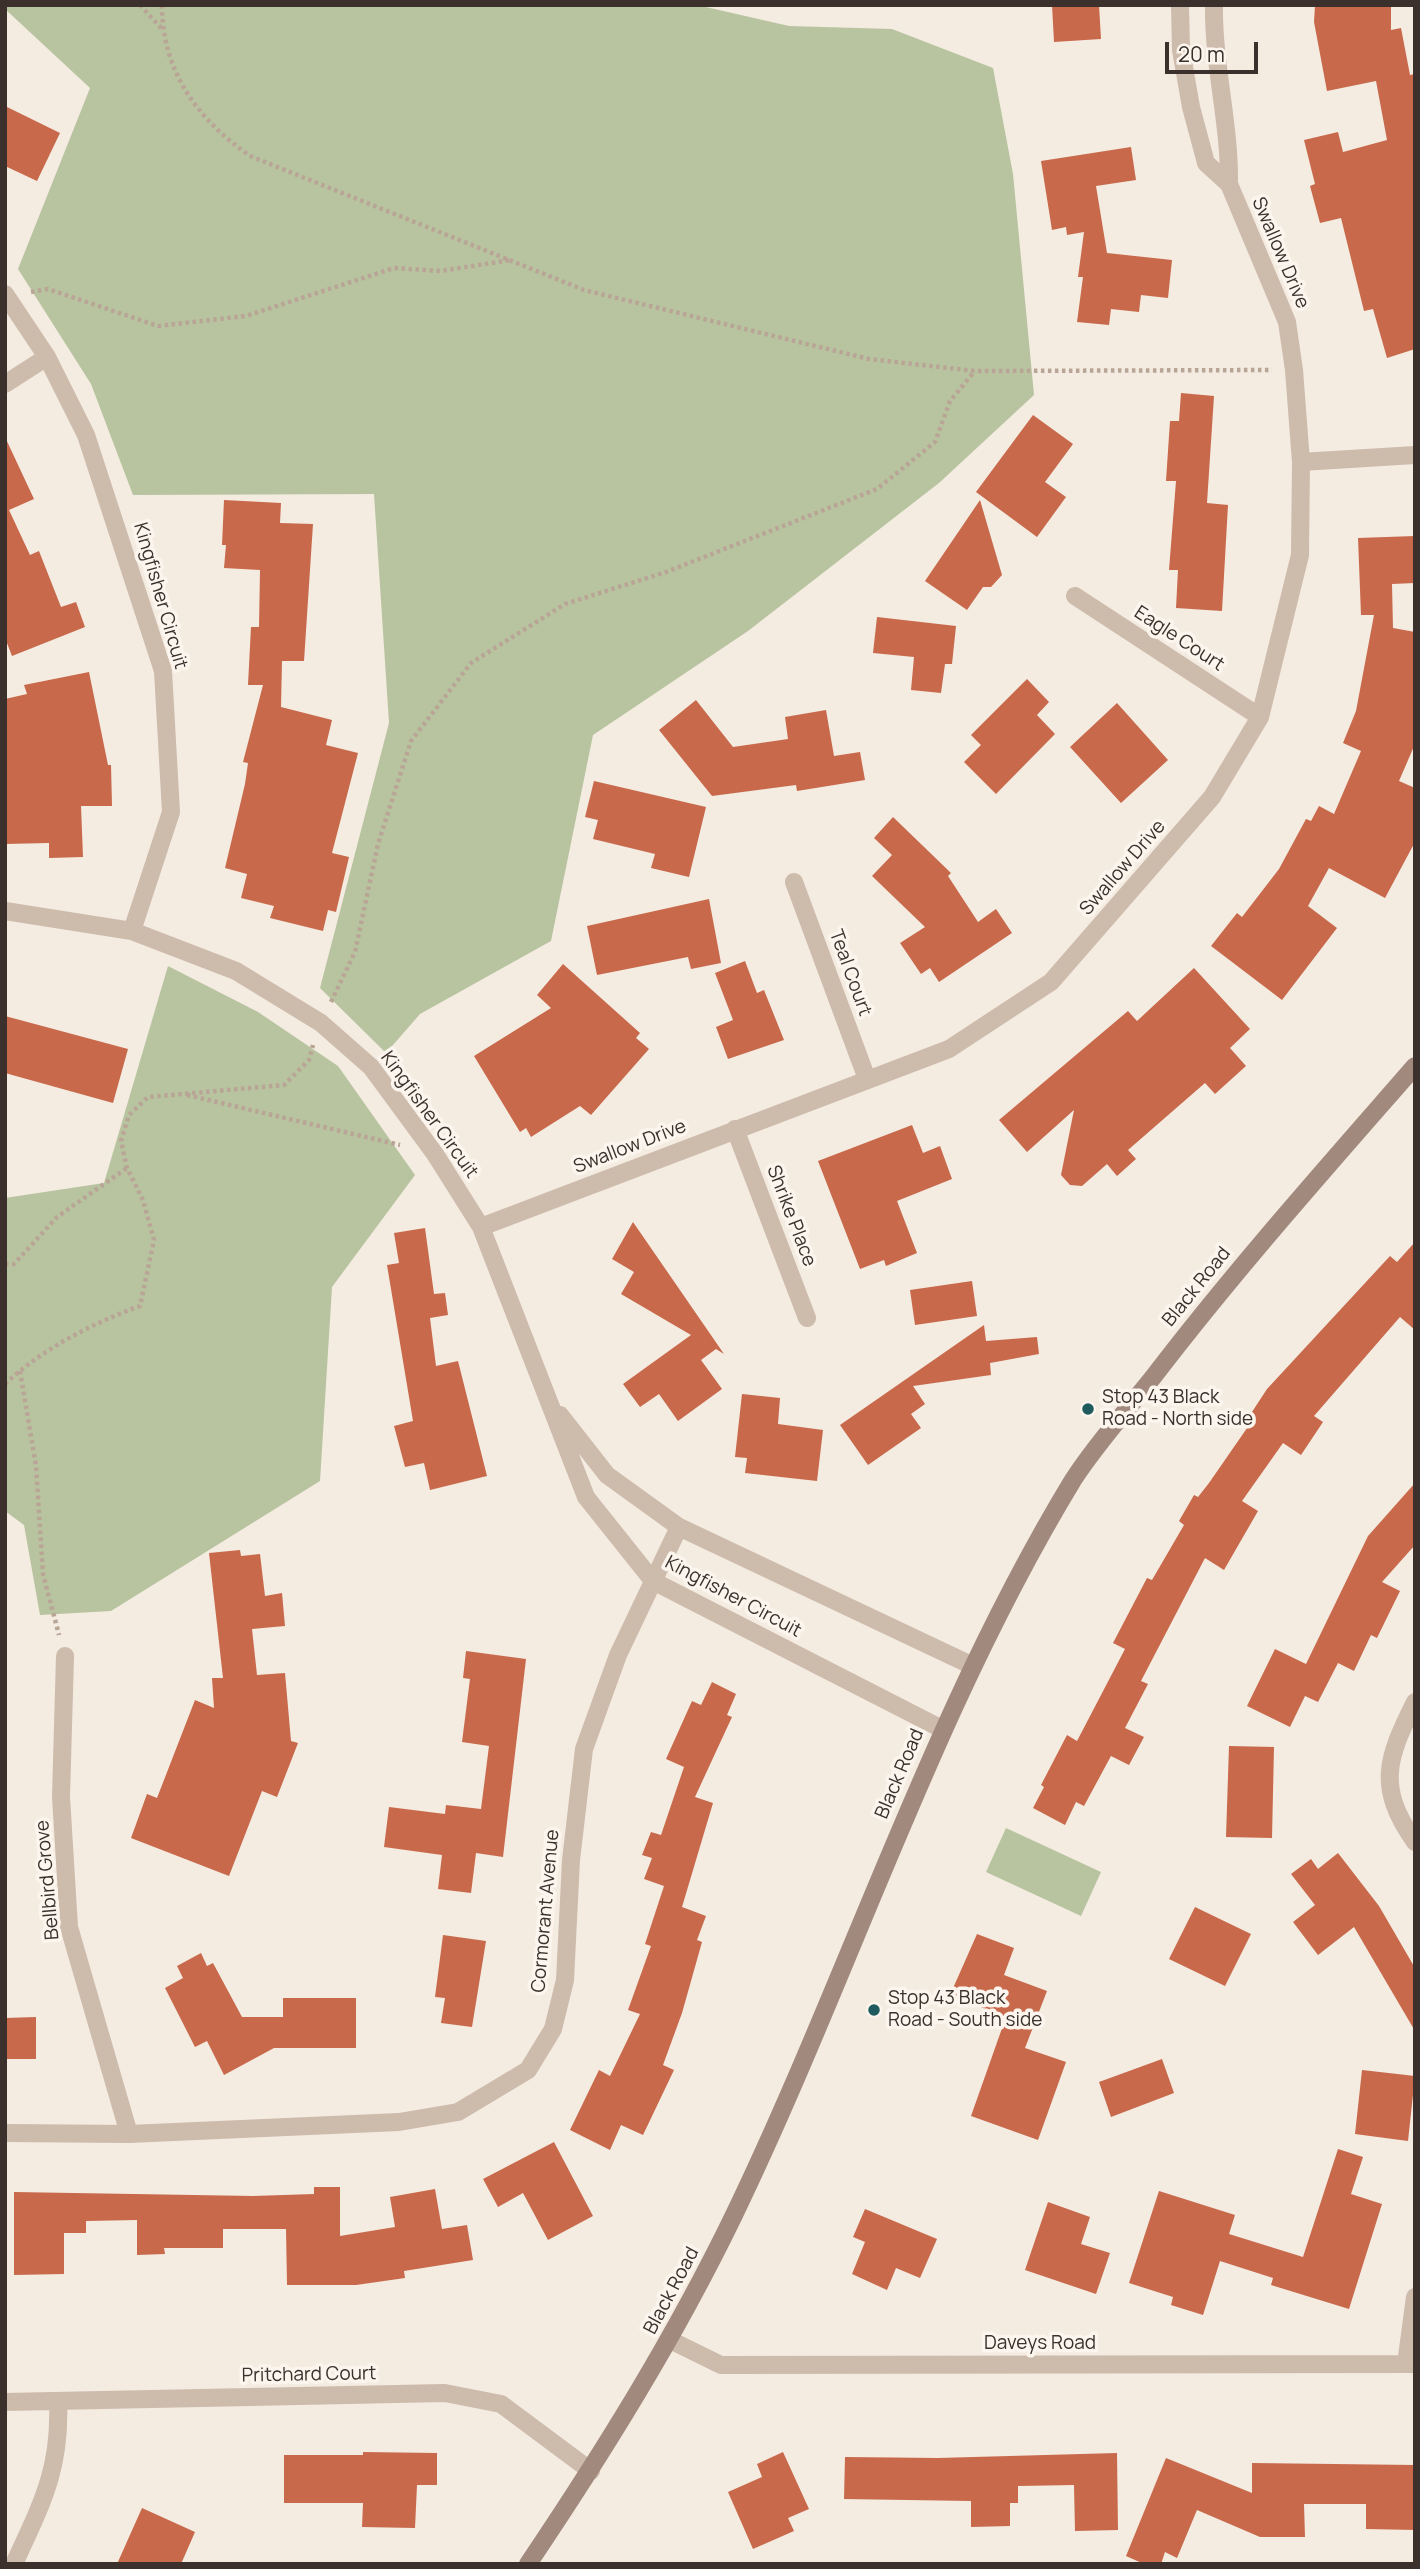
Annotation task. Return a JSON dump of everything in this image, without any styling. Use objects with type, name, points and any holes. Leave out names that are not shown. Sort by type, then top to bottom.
[{"type":"main road","name":"Black Road","points":[[528,2564],[591,2471],[670,2340],[741,2201],[942,1729],[1004,1602],[1076,1476],[1230,1277],[1415,1066]]},
{"type":"street","name":"Swallow Drive","points":[[1180,5],[1181,50],[1191,107],[1206,163],[1229,184]]},
{"type":"street","name":"Swallow Drive","points":[[481,1227],[949,1049],[1051,982],[1212,797],[1259,717],[1300,555],[1301,462],[1294,370],[1287,322],[1229,184],[1230,150],[1213,27],[1214,5]]},
{"type":"street","name":"Kingfisher Circuit","points":[[6,295],[47,357],[86,435],[163,670],[171,812],[132,931]]},
{"type":"street","points":[[5,384],[47,357]]},
{"type":"street","points":[[1301,462],[1415,455]]},
{"type":"street","name":"Eagle Court","points":[[1075,596],[1259,717]]},
{"type":"street","name":"Teal Court","points":[[794,882],[867,1079]]},
{"type":"street","name":"Kingfisher Circuit","points":[[5,911],[132,931],[236,971],[321,1023],[371,1066],[435,1154],[481,1227],[586,1497],[653,1581],[942,1729]]},
{"type":"street","name":"Shrike Place","points":[[735,1129],[807,1318]]},
{"type":"street","name":"Kingfisher Circuit","points":[[549,1401],[607,1475],[679,1527],[973,1666]]},
{"type":"street","name":"Cormorant Avenue","points":[[5,2133],[129,2134],[399,2122],[458,2112],[528,2070],[553,2029],[565,1980],[571,1860],[584,1749],[618,1655],[679,1527]]},
{"type":"street","name":"Bellbird Grove","points":[[65,1657],[61,1797],[69,1927],[129,2134]]},
{"type":"street","points":[[1415,1702],[1398,1736],[1388,1769],[1398,1819],[1415,1842]]},
{"type":"street","points":[[1410,2364],[1415,2297]]},
{"type":"street","name":"Daveys Road","points":[[670,2340],[721,2365],[1410,2364]]},
{"type":"street","name":"Pritchard Court","points":[[5,2402],[445,2393],[500,2404],[591,2471]]},
{"type":"street","points":[[14,2564],[52,2480],[58,2454],[58,2401]]},
{"type":"path","points":[[140,5],[162,29]]},
{"type":"path","points":[[162,5],[162,29],[171,64],[187,97],[220,135],[250,156],[584,290],[869,359],[975,371],[1294,370]]},
{"type":"path","points":[[6,295],[48,289],[158,326],[246,316],[394,268],[441,271],[511,260]]},
{"type":"path","points":[[5,1384],[20,1370],[105,1318],[140,1306],[155,1240],[143,1200],[127,1167],[121,1141],[129,1115],[148,1097],[284,1085],[309,1060],[321,1023],[355,952],[378,844],[411,741],[471,663],[565,604],[666,572],[877,489],[935,442],[950,401],[975,371]]},
{"type":"path","points":[[183,1094],[435,1154]]},
{"type":"path","points":[[5,1264],[14,1264],[57,1217],[127,1167]]},
{"type":"path","points":[[20,1370],[36,1466],[43,1574],[65,1657]]},
{"type":"green space","points":[[5,5],[697,5],[789,26],[892,29],[993,68],[1013,174],[1034,395],[939,483],[748,631],[593,735],[551,941],[420,1014],[386,1053],[320,988],[389,723],[374,494],[133,495],[91,384],[18,269],[90,88],[5,9]]},
{"type":"green space","points":[[168,966],[258,1012],[338,1066],[415,1175],[332,1287],[320,1481],[111,1611],[40,1615],[24,1525],[5,1511],[5,1198],[104,1183]]},
{"type":"green space","points":[[1006,1828],[1101,1872],[1081,1916],[986,1872]]},
{"type":"building","points":[[1052,5],[1099,5],[1101,39],[1054,42]]},
{"type":"building","points":[[1315,5],[1391,5],[1391,30],[1401,28],[1410,75],[1415,74],[1415,349],[1387,358],[1373,309],[1364,311],[1341,218],[1320,223],[1310,186],[1315,184],[1304,140],[1338,132],[1343,152],[1387,140],[1376,81],[1327,91],[1314,22]]},
{"type":"building","points":[[5,106],[60,133],[37,181],[5,166]]},
{"type":"building","points":[[1131,147],[1136,180],[1096,186],[1107,253],[1172,260],[1168,298],[1141,295],[1139,312],[1111,309],[1109,325],[1077,322],[1083,277],[1078,277],[1084,232],[1067,235],[1066,227],[1052,230],[1041,161]]},
{"type":"building","points":[[1181,393],[1214,396],[1207,503],[1228,505],[1222,611],[1176,608],[1178,570],[1169,570],[1176,481],[1166,481],[1170,421],[1179,421]]},
{"type":"building","points":[[1033,415],[1073,444],[1045,482],[1066,497],[1037,537],[976,492]]},
{"type":"building","points":[[5,437],[34,499],[9,510],[30,555],[39,551],[61,607],[76,602],[85,627],[12,656],[5,638]]},
{"type":"building","points":[[224,500],[281,503],[280,523],[313,524],[304,661],[282,661],[281,707],[332,720],[326,745],[358,753],[332,853],[349,857],[336,912],[328,910],[323,931],[270,918],[274,906],[241,898],[247,874],[225,868],[245,784],[248,763],[243,762],[263,685],[248,685],[251,627],[259,627],[260,570],[224,568]]},
{"type":"building","points":[[980,500],[1002,575],[991,587],[983,587],[967,610],[925,581]]},
{"type":"building","points":[[1415,536],[1415,583],[1392,584],[1393,628],[1415,632],[1415,744],[1399,781],[1415,788],[1415,842],[1385,898],[1329,868],[1308,906],[1337,928],[1282,1000],[1211,946],[1237,913],[1242,917],[1279,869],[1306,819],[1311,821],[1319,806],[1334,814],[1361,751],[1343,743],[1356,711],[1374,615],[1361,615],[1358,538]]},
{"type":"building","points":[[877,617],[956,626],[952,664],[945,664],[941,693],[911,690],[914,657],[873,653]]},
{"type":"building","points":[[89,672],[108,765],[111,765],[112,806],[81,806],[83,857],[49,858],[49,843],[5,844],[5,699],[27,694],[24,685]]},
{"type":"building","points":[[1027,679],[1049,702],[1037,715],[1055,734],[996,794],[964,762],[981,745],[971,735]]},
{"type":"building","points":[[696,700],[733,747],[788,739],[785,717],[826,710],[834,756],[860,752],[865,780],[797,791],[796,785],[712,796],[659,730]]},
{"type":"building","points":[[1117,703],[1168,760],[1121,803],[1070,747]]},
{"type":"building","points":[[594,781],[706,807],[689,877],[651,868],[655,854],[593,839],[598,820],[585,817]]},
{"type":"building","points":[[893,817],[951,873],[948,876],[978,922],[996,909],[1012,933],[939,982],[930,968],[921,974],[900,943],[925,927],[872,876],[892,855],[874,838]]},
{"type":"building","points":[[709,899],[721,963],[691,969],[688,957],[597,975],[587,926]]},
{"type":"building","points":[[745,961],[757,993],[764,990],[784,1040],[728,1059],[716,1027],[733,1020],[715,973]]},
{"type":"building","points":[[563,964],[640,1033],[636,1038],[649,1049],[591,1115],[580,1106],[531,1137],[526,1128],[520,1132],[474,1056],[551,1008],[537,995]]},
{"type":"building","points":[[1194,968],[1250,1029],[1230,1048],[1246,1066],[1215,1094],[1205,1083],[1128,1150],[1136,1159],[1117,1176],[1107,1164],[1082,1186],[1070,1185],[1061,1175],[1074,1110],[1027,1152],[999,1120],[1128,1011],[1137,1021]]},
{"type":"building","points":[[5,1016],[128,1049],[113,1103],[5,1073]]},
{"type":"building","points":[[912,1125],[923,1153],[940,1146],[952,1179],[897,1201],[917,1253],[886,1266],[884,1260],[860,1269],[818,1161]]},
{"type":"building","points":[[633,1222],[724,1354],[716,1349],[701,1360],[722,1389],[678,1421],[659,1394],[640,1407],[623,1384],[691,1335],[621,1294],[634,1272],[612,1259]]},
{"type":"building","points":[[425,1228],[434,1294],[445,1293],[448,1315],[430,1318],[436,1366],[458,1361],[487,1476],[430,1490],[424,1463],[405,1467],[394,1426],[413,1421],[387,1265],[399,1263],[394,1233]]},
{"type":"building","points":[[1415,1242],[1415,1330],[1400,1317],[1314,1416],[1323,1422],[1301,1455],[1283,1443],[1242,1501],[1258,1511],[1224,1570],[1205,1558],[1141,1681],[1148,1684],[1125,1728],[1144,1737],[1129,1765],[1111,1756],[1084,1806],[1076,1802],[1065,1825],[1033,1808],[1044,1787],[1041,1785],[1067,1735],[1077,1741],[1125,1649],[1113,1643],[1147,1578],[1152,1580],[1184,1525],[1179,1521],[1194,1495],[1198,1497],[1209,1483],[1254,1418],[1250,1415],[1267,1389],[1390,1256],[1397,1262]]},
{"type":"building","points":[[972,1281],[977,1316],[915,1325],[910,1290]]},
{"type":"building","points":[[984,1325],[986,1341],[1037,1337],[1039,1354],[990,1363],[991,1375],[913,1386],[925,1404],[911,1414],[921,1428],[868,1465],[840,1425]]},
{"type":"building","points":[[742,1394],[780,1398],[778,1424],[823,1430],[817,1481],[745,1473],[747,1458],[735,1457]]},
{"type":"building","points":[[1415,1483],[1415,1545],[1382,1582],[1400,1591],[1377,1638],[1371,1635],[1354,1671],[1338,1663],[1318,1702],[1305,1696],[1290,1727],[1247,1706],[1275,1649],[1306,1664],[1368,1536]]},
{"type":"building","points":[[240,1550],[241,1556],[260,1554],[265,1596],[282,1593],[285,1626],[252,1629],[257,1675],[285,1673],[291,1741],[298,1743],[277,1797],[262,1791],[229,1876],[131,1838],[147,1794],[157,1798],[195,1700],[214,1708],[212,1678],[223,1678],[209,1553]]},
{"type":"building","points":[[466,1651],[526,1659],[503,1857],[476,1853],[471,1893],[438,1889],[442,1855],[384,1847],[389,1807],[445,1814],[446,1805],[481,1809],[489,1746],[462,1742],[470,1679],[463,1678]]},
{"type":"building","points":[[712,1682],[736,1694],[727,1715],[732,1717],[695,1797],[713,1803],[682,1907],[706,1916],[697,1940],[702,1942],[682,2013],[663,2065],[674,2070],[643,2135],[621,2125],[610,2150],[570,2130],[599,2070],[610,2076],[640,2014],[628,2010],[651,1946],[645,1944],[664,1886],[644,1879],[652,1858],[642,1855],[651,1832],[661,1835],[684,1767],[666,1759],[692,1701],[701,1705]]},
{"type":"building","points":[[1229,1746],[1274,1747],[1272,1838],[1226,1837]]},
{"type":"building","points":[[1338,1853],[1379,1906],[1415,1968],[1415,2031],[1354,1927],[1318,1955],[1293,1922],[1315,1905],[1291,1874],[1311,1859],[1318,1869]]},
{"type":"building","points":[[1195,1907],[1251,1934],[1225,1986],[1169,1959]]},
{"type":"building","points":[[977,1934],[1014,1948],[1004,1975],[1047,1991],[1025,2048],[1066,2062],[1038,2140],[971,2116],[1006,2017],[950,1995]]},
{"type":"building","points":[[443,1935],[486,1941],[472,2027],[441,2023],[445,1998],[435,1997]]},
{"type":"building","points":[[201,1953],[207,1966],[213,1963],[242,2017],[283,2017],[283,1998],[356,1998],[356,2048],[274,2048],[224,2075],[207,2041],[195,2047],[165,1988],[183,1978],[177,1966]]},
{"type":"building","points":[[36,2017],[36,2059],[5,2059],[5,2018]]},
{"type":"building","points":[[1162,2059],[1174,2093],[1111,2117],[1099,2082]]},
{"type":"building","points":[[1362,2070],[1415,2076],[1408,2141],[1355,2134]]},
{"type":"building","points":[[554,2142],[593,2216],[548,2240],[523,2193],[498,2207],[483,2179]]},
{"type":"building","points":[[1338,2149],[1363,2157],[1351,2194],[1382,2204],[1349,2309],[1271,2285],[1273,2278],[1220,2261],[1203,2315],[1171,2305],[1173,2297],[1129,2283],[1159,2191],[1235,2215],[1229,2234],[1303,2257]]},
{"type":"building","points":[[314,2187],[340,2187],[340,2236],[395,2227],[390,2197],[435,2189],[442,2229],[467,2225],[473,2260],[404,2271],[405,2278],[356,2285],[287,2285],[286,2229],[223,2229],[223,2248],[164,2248],[165,2254],[137,2255],[137,2220],[86,2221],[86,2233],[64,2233],[64,2274],[14,2275],[14,2192],[253,2196],[314,2194]]},
{"type":"building","points":[[1048,2202],[1090,2217],[1081,2244],[1110,2253],[1096,2294],[1025,2270]]},
{"type":"building","points":[[865,2209],[937,2239],[920,2278],[896,2268],[887,2290],[852,2274],[865,2242],[853,2237]]},
{"type":"building","points":[[363,2452],[437,2453],[437,2485],[417,2485],[415,2528],[362,2527],[363,2503],[284,2503],[284,2455],[363,2455]]},
{"type":"building","points":[[783,2452],[809,2509],[788,2518],[794,2531],[753,2549],[728,2492],[762,2477],[757,2464]]},
{"type":"building","points":[[1117,2453],[1118,2530],[1075,2531],[1074,2485],[1018,2486],[1018,2503],[1010,2503],[1010,2526],[971,2527],[971,2501],[844,2499],[845,2457],[938,2458]]},
{"type":"building","points":[[1166,2458],[1252,2493],[1252,2463],[1415,2465],[1415,2530],[1366,2529],[1366,2504],[1304,2504],[1305,2537],[1260,2537],[1197,2510],[1177,2558],[1165,2552],[1161,2564],[1144,2564],[1126,2556]]},
{"type":"building","points":[[142,2508],[195,2532],[181,2564],[117,2564]]},
{"type":"place","name":"Stop 43 Black Road - North side","points":[[1088,1409]]},
{"type":"place","name":"Stop 43 Black Road - South side","points":[[874,2010]]}]
